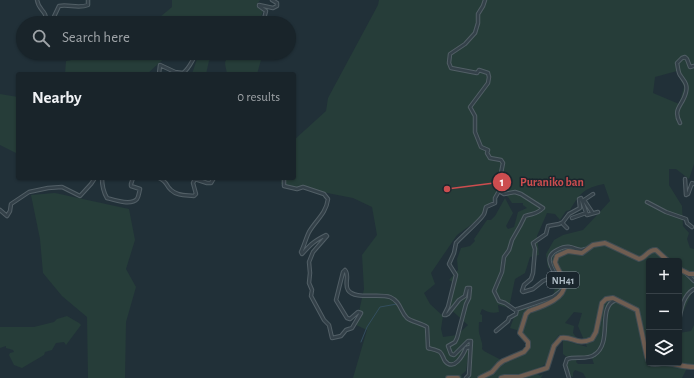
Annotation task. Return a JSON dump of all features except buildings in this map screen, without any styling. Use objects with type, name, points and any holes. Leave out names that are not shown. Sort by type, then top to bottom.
[{"type":"highway","name":"NH41","points":[[480,378],[492,372],[503,361],[526,351],[528,342],[520,333],[526,314],[529,311],[557,299],[564,283],[556,266],[556,258],[568,251],[582,253],[593,245],[601,243],[607,244],[641,259],[650,251],[654,250],[659,252],[665,258]]},
{"type":"highway","points":[[682,270],[694,274]]},
{"type":"highway","points":[[501,378],[505,376],[519,377],[546,368],[554,346],[560,338],[568,338],[578,342],[592,339],[597,328],[602,303],[609,298],[637,310],[646,357]]},
{"type":"highway","points":[[682,366],[694,367]]},
{"type":"highway","points":[[448,378],[458,378]]},
{"type":"street","points":[[37,0],[37,5],[46,16]]},
{"type":"street","points":[[54,16],[59,6],[64,5],[78,8],[88,5],[88,0]]},
{"type":"street","points":[[264,16],[266,11],[259,6],[259,4],[273,8],[277,6],[277,3],[272,0]]},
{"type":"street","points":[[466,378],[469,375],[470,341],[468,341],[452,355],[448,347],[457,338],[469,298],[470,288],[468,287],[465,296],[448,314],[444,315],[448,307],[456,275],[449,264],[454,253],[456,243],[484,215],[486,208],[494,204],[496,195],[499,191],[503,163],[501,160],[490,158],[487,153],[488,150],[481,147],[475,132],[475,116],[470,107],[488,83],[488,73],[479,70],[477,73],[451,68],[449,63],[450,54],[465,44],[475,33],[478,23],[478,14],[485,0]]},
{"type":"street","points":[[680,123],[676,116],[677,110],[685,99],[687,88],[685,82],[679,74],[677,63],[685,57],[688,59],[690,67],[694,66]]},
{"type":"street","points":[[184,72],[189,67],[192,60]]},
{"type":"street","points":[[159,72],[160,65],[175,72]]},
{"type":"street","points":[[684,179],[686,195],[688,194],[692,184],[694,184]]},
{"type":"street","points":[[0,210],[7,216],[10,211],[11,204],[29,192],[48,188],[62,187],[80,196],[94,180]]},
{"type":"street","points":[[102,180],[103,191],[107,198],[132,202],[138,197],[140,189],[131,186],[132,180]]},
{"type":"street","points":[[163,180],[167,183],[171,190],[179,195],[194,196],[196,194],[193,183],[194,180]]},
{"type":"street","points":[[198,180],[211,183],[213,180]]},
{"type":"street","points":[[284,180],[284,186],[297,189],[303,187],[324,194],[328,199],[326,208],[320,219],[310,230],[301,252],[302,254],[310,244],[326,234],[327,236],[312,252],[309,262],[309,283],[312,290],[311,296],[324,320],[329,325],[332,338],[341,336],[346,330],[352,328],[361,313],[358,312],[350,319],[347,318],[336,300],[343,272],[345,270],[347,272],[347,287],[350,292],[356,295],[384,296],[395,300],[400,304],[408,319],[427,327],[428,348],[440,352],[446,362],[456,364],[466,348],[470,347]]},
{"type":"street","points":[[499,191],[504,194],[515,192],[521,194],[543,208],[532,215],[525,216],[512,240],[509,250],[504,257],[502,272],[494,291],[499,301],[515,310],[553,297],[562,289]]},
{"type":"street","points":[[592,212],[584,200],[593,194]]},
{"type":"street","points":[[586,214],[581,198],[579,199],[580,208],[569,214],[563,222],[548,226],[546,234],[533,243],[535,249],[533,274],[531,279],[527,281],[522,288],[523,292],[533,289],[543,281],[555,276],[549,264],[551,254],[564,247],[581,250],[593,245]]},
{"type":"street","points":[[647,202],[666,212],[686,219],[687,224],[693,227]]},
{"type":"street","points":[[572,218],[587,215],[592,212],[598,212]]},
{"type":"street","points":[[563,222],[563,224],[568,228]]},
{"type":"street","points":[[686,272],[694,281]]},
{"type":"street","points":[[682,304],[688,294],[694,289]]},
{"type":"street","points":[[570,378],[565,365],[567,360],[593,356],[602,346],[606,328],[604,322],[607,308],[616,300]]},
{"type":"street","points":[[496,331],[508,321],[509,318],[516,314],[517,309]]},
{"type":"green space","points":[[172,0],[260,0],[256,6],[263,11],[261,16],[161,16],[172,7]]},
{"type":"green space","points":[[379,0],[694,0],[694,164],[689,179],[676,169],[669,169],[669,185],[682,206],[683,226],[689,233],[687,239],[690,248],[694,249],[694,288],[682,314],[682,258],[646,258],[646,366],[682,366],[682,332],[691,331],[694,325],[694,366],[688,366],[682,378],[586,378],[583,373],[575,370],[573,377],[570,376],[567,364],[569,361],[577,359],[576,362],[578,364],[594,364],[591,355],[568,358],[563,354],[563,340],[587,347],[578,326],[582,313],[574,312],[565,323],[574,326],[573,333],[578,340],[559,335],[554,341],[546,364],[534,371],[540,376],[543,374],[541,378],[524,378],[524,374],[499,378],[468,378],[470,375],[470,358],[468,357],[466,371],[461,375],[463,378],[353,378],[367,330],[356,325],[364,289],[362,255],[377,235],[372,207],[353,198],[281,184],[282,180],[296,180],[296,138],[326,111],[328,98],[378,5]],"holes":[[[677,71],[684,87],[679,104],[653,93],[655,77]],[[604,184],[610,201],[583,230],[563,235],[554,240],[546,254],[548,268],[552,266],[556,275],[554,294],[540,302],[517,309],[510,328],[520,331],[528,344],[524,352],[503,361],[484,351],[482,349],[479,334],[479,322],[482,322],[482,315],[480,314],[482,309],[494,313],[499,312],[498,305],[509,308],[515,279],[525,273],[530,257],[539,255],[537,236],[547,213],[555,214],[560,220],[566,211],[570,210],[583,192],[592,187]],[[499,191],[508,197],[512,203],[523,203],[523,205],[527,208],[518,212],[514,227],[508,229],[506,226],[513,213],[505,198],[495,216],[491,220],[487,220],[474,239],[475,241],[470,246],[461,248],[457,259],[458,270],[449,280],[454,283],[448,307],[468,325],[457,335],[443,337],[441,329],[443,316],[430,304],[424,293],[435,284],[431,273],[457,235],[483,216]]]},
{"type":"green space","points":[[162,60],[149,72],[65,72],[66,61]]},
{"type":"green space","points":[[197,60],[210,60],[206,72],[193,72]]},
{"type":"green space","points":[[261,60],[258,72],[227,72],[225,65],[226,61]]},
{"type":"green space","points":[[0,94],[16,97],[16,153],[0,145]]},
{"type":"green space","points":[[55,193],[129,209],[135,240],[126,269],[136,287],[126,322],[125,378],[88,378],[87,317],[62,296],[43,273],[40,239],[31,195]]},
{"type":"green space","points":[[67,316],[81,325],[66,345],[64,342],[56,343],[52,350],[45,352],[44,355],[22,368],[14,365],[9,355],[10,353],[14,352],[13,350],[6,348],[6,346],[0,348],[0,327],[34,327],[54,322],[57,319]]},
{"type":"waterway","points":[[361,342],[367,327],[380,307],[397,304]]},
{"type":"place","name":"Puraniko ban","points":[[447,189]]}]
